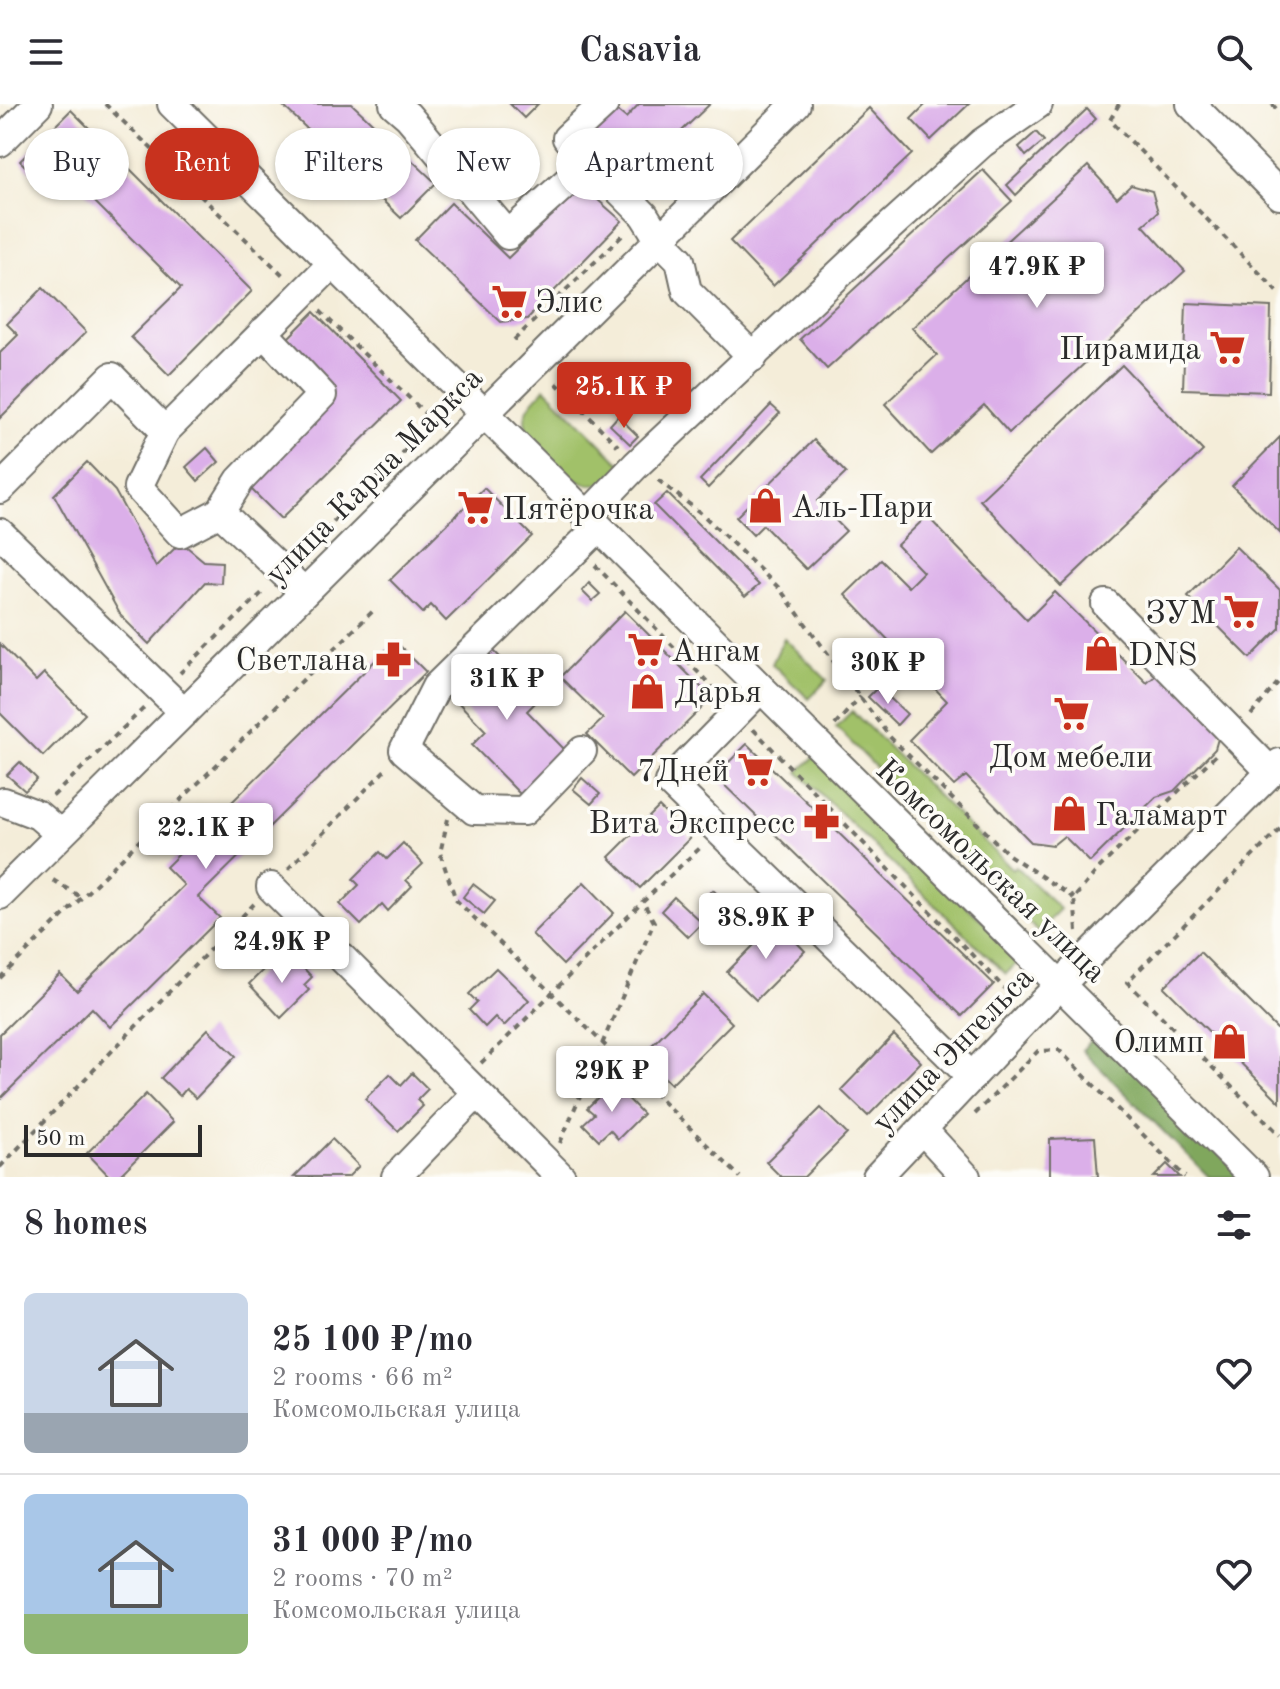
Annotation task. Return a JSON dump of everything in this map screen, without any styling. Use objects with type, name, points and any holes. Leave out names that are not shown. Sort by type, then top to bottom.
[{"type":"street","points":[[0,142],[38,104]]},
{"type":"street","points":[[394,104],[408,116],[508,235],[556,192]]},
{"type":"street","points":[[604,104],[567,138],[644,215],[659,239],[680,260],[687,291],[753,357]]},
{"type":"street","name":"улица Карла Маркса","points":[[0,895],[796,104]]},
{"type":"street","points":[[582,751],[524,811],[474,810],[404,750],[436,687],[592,522],[636,465],[982,143],[1038,104]]},
{"type":"street","points":[[1191,104],[1280,195]]},
{"type":"street","name":"Комсомольская улица","points":[[175,105],[483,415],[1062,983],[1254,1177]]},
{"type":"street","points":[[263,332],[322,395],[240,480],[220,512],[180,533],[138,487],[165,431],[263,332],[332,264]]},
{"type":"street","points":[[0,488],[112,377],[165,431]]},
{"type":"street","points":[[220,512],[304,592]]},
{"type":"street","points":[[0,533],[184,712]]},
{"type":"street","points":[[1106,604],[1235,735],[1276,767]]},
{"type":"street","points":[[760,689],[669,782],[972,1077]]},
{"type":"street","name":"улица Энгельса","points":[[877,1177],[1062,983],[1276,767]]},
{"type":"street","points":[[4,802],[38,815],[60,834]]},
{"type":"street","points":[[271,887],[555,1172]]},
{"type":"street","points":[[396,1177],[477,1093]]},
{"type":"street","points":[[923,1130],[966,1177]]},
{"type":"path","points":[[105,104],[434,422]]},
{"type":"path","points":[[1119,104],[1110,120],[1280,294]]},
{"type":"path","points":[[1272,104],[1280,113]]},
{"type":"path","points":[[556,383],[636,465],[702,514],[779,588],[889,736],[1009,855],[1074,898]]},
{"type":"path","points":[[38,815],[434,422],[442,408]]},
{"type":"path","points":[[0,978],[374,610]]},
{"type":"path","points":[[1077,932],[1074,898],[1099,868],[1235,735],[1280,680]]},
{"type":"path","points":[[833,727],[862,696]]},
{"type":"path","points":[[0,1167],[404,750]]},
{"type":"path","points":[[455,793],[440,853],[456,900],[740,1177]]},
{"type":"path","points":[[477,1093],[471,1072],[553,994],[642,900],[701,848],[696,808]]},
{"type":"path","points":[[1280,829],[1127,982],[1280,1135]]},
{"type":"path","points":[[30,866],[82,898]]},
{"type":"path","points":[[555,1172],[602,1042],[654,922],[642,900]]},
{"type":"path","points":[[973,1116],[1038,1051],[1059,1050],[1185,1177]]},
{"type":"green space","points":[[545,388],[623,466],[609,478],[592,485],[572,478],[550,460],[532,438],[526,428],[527,410]]},
{"type":"green space","points":[[784,638],[827,680],[809,699],[772,664]]},
{"type":"green space","points":[[852,711],[1012,869],[1015,866],[1060,909],[1038,932],[836,727]]},
{"type":"green space","points":[[814,757],[1021,959],[1006,974],[798,772]]},
{"type":"green space","points":[[1099,1033],[1242,1177],[1209,1177],[1082,1050]]},
{"type":"building","points":[[281,104],[352,104],[378,128],[306,128]]},
{"type":"building","points":[[510,104],[538,104],[524,118]]},
{"type":"building","points":[[639,104],[710,104],[685,128],[595,128],[614,108],[626,118]]},
{"type":"building","points":[[926,104],[969,104],[931,140],[911,119]]},
{"type":"building","points":[[869,108],[912,154],[773,286],[730,241]]},
{"type":"building","points":[[1087,109],[1096,119],[1016,195],[1007,185]]},
{"type":"building","points":[[71,110],[89,128],[53,128]]},
{"type":"building","points":[[1036,132],[1044,141],[1026,156],[1019,147]]},
{"type":"building","points":[[411,159],[427,175],[427,192],[401,218],[382,200],[411,200]]},
{"type":"building","points":[[1088,166],[1117,198],[1131,185],[1152,191],[1158,212],[1143,225],[1185,271],[1009,433],[984,405],[931,454],[885,404],[937,355],[912,328]]},
{"type":"building","points":[[129,168],[145,184],[145,200],[161,200],[252,291],[169,375],[131,337],[181,288],[93,200],[129,200]]},
{"type":"building","points":[[983,170],[1012,201],[827,369],[800,339]]},
{"type":"building","points":[[568,200],[598,200],[622,221],[527,319],[501,322],[415,240],[451,203],[508,258]]},
{"type":"building","points":[[43,288],[86,332],[0,418],[0,353],[18,335],[7,324]]},
{"type":"building","name":"Пирамида","points":[[1186,303],[1271,307],[1269,392],[1183,389]]},
{"type":"building","points":[[314,312],[401,401],[281,519],[245,483],[333,396],[282,344]]},
{"type":"building","points":[[1122,365],[1203,451],[1061,586],[980,500]]},
{"type":"building","points":[[587,394],[595,400],[590,406],[582,400]]},
{"type":"building","points":[[771,405],[780,413],[708,488],[700,480]]},
{"type":"building","points":[[618,416],[638,436],[630,444],[610,425]]},
{"type":"building","name":"ЗУМ","points":[[1280,437],[1280,533],[1232,486]]},
{"type":"building","points":[[814,440],[846,473],[817,501],[846,531],[806,569],[763,525],[753,535],[736,517]]},
{"type":"building","points":[[207,448],[219,462],[198,481],[186,467]]},
{"type":"building","points":[[87,462],[115,491],[156,567],[181,542],[204,561],[222,562],[221,583],[205,582],[149,644],[121,616],[54,495]]},
{"type":"building","points":[[484,488],[532,536],[446,621],[431,605],[423,613],[390,580]]},
{"type":"building","points":[[667,493],[759,585],[745,597],[654,505]]},
{"type":"building","name":"Дом мебели","points":[[927,516],[1027,620],[1055,592],[1147,683],[1162,670],[1221,728],[1215,749],[1174,791],[1156,797],[1090,862],[1064,836],[1053,845],[1031,842],[966,776],[954,786],[909,740],[947,701],[845,595],[881,560],[908,587],[923,572],[897,545]]},
{"type":"building","name":"ЗУМ","points":[[1236,547],[1280,590],[1280,628],[1250,658],[1188,596]]},
{"type":"building","points":[[589,583],[600,594],[592,601],[582,591]]},
{"type":"building","points":[[625,611],[712,698],[631,778],[587,734],[603,719],[560,677]]},
{"type":"building","points":[[395,641],[426,672],[198,897],[220,918],[110,1027],[92,1008],[0,1099],[0,1034],[60,974],[77,991],[184,885],[166,867]]},
{"type":"building","points":[[0,644],[36,681],[44,673],[85,714],[43,756],[0,713]]},
{"type":"building","points":[[492,649],[540,698],[527,711],[566,751],[521,795],[472,745],[486,731],[448,692]]},
{"type":"building","points":[[878,687],[907,714],[897,725],[868,697]]},
{"type":"building","points":[[747,744],[994,984],[962,1016],[715,776]]},
{"type":"building","points":[[20,762],[37,779],[25,791],[7,775]]},
{"type":"building","points":[[582,778],[600,794],[591,804],[573,789]]},
{"type":"building","points":[[659,807],[690,838],[640,888],[609,857]]},
{"type":"building","points":[[403,843],[423,864],[406,880],[412,886],[388,911],[382,904],[361,925],[340,904],[359,885],[353,879],[380,852],[387,859]]},
{"type":"building","points":[[584,882],[614,913],[563,965],[532,934]]},
{"type":"building","points":[[473,884],[495,901],[484,914],[463,897]]},
{"type":"building","points":[[713,890],[722,899],[712,909],[703,900]]},
{"type":"building","points":[[674,897],[702,923],[688,937],[661,911]]},
{"type":"building","points":[[777,922],[805,951],[756,1000],[727,972]]},
{"type":"building","points":[[1200,952],[1280,1032],[1280,1102],[1164,987]]},
{"type":"building","points":[[292,956],[312,977],[304,985],[309,990],[281,1018],[249,984],[276,957],[283,965]]},
{"type":"building","points":[[496,968],[529,1000],[504,1026],[495,1017],[485,1027],[469,1010],[477,1002],[469,994]]},
{"type":"building","points":[[703,994],[732,1023],[671,1084],[642,1055]]},
{"type":"building","points":[[208,1029],[236,1056],[196,1098],[186,1089],[180,1096],[161,1078]]},
{"type":"building","points":[[894,1035],[921,1062],[868,1116],[841,1090]]},
{"type":"building","points":[[412,1073],[428,1089],[417,1100],[423,1106],[398,1131],[365,1099],[390,1074],[401,1085]]},
{"type":"building","points":[[613,1083],[643,1114],[618,1139],[610,1130],[599,1140],[583,1124],[594,1114],[587,1108]]},
{"type":"building","points":[[146,1094],[173,1122],[118,1177],[110,1177],[87,1153]]},
{"type":"building","points":[[821,1108],[847,1134],[804,1177],[781,1177],[766,1162]]},
{"type":"building","points":[[1095,1137],[1098,1177],[1050,1177],[1050,1139]]},
{"type":"building","points":[[332,1139],[359,1166],[348,1177],[294,1177]]},
{"type":"building","points":[[1167,1164],[1180,1177],[1154,1177]]},
{"type":"place","name":"Элис","points":[[509,301]]},
{"type":"place","name":"Пирамида","points":[[1227,348]]},
{"type":"place","name":"Аль-Пари","points":[[765,506]]},
{"type":"place","name":"Пятёрочка","points":[[476,508]]},
{"type":"place","name":"ЗУМ","points":[[1242,612]]},
{"type":"place","name":"Ангам","points":[[645,650]]},
{"type":"place","name":"DNS","points":[[1102,654]]},
{"type":"place","name":"Светлана","points":[[393,659]]},
{"type":"place","name":"Дарья","points":[[648,691]]},
{"type":"place","name":"Дом мебели","points":[[1071,714]]},
{"type":"place","name":"7Дней","points":[[755,770]]},
{"type":"place","name":"Галамарт","points":[[1069,814]]},
{"type":"place","name":"Вита Экспресс","points":[[821,822]]},
{"type":"place","name":"Олимп","points":[[1230,1041]]}]
